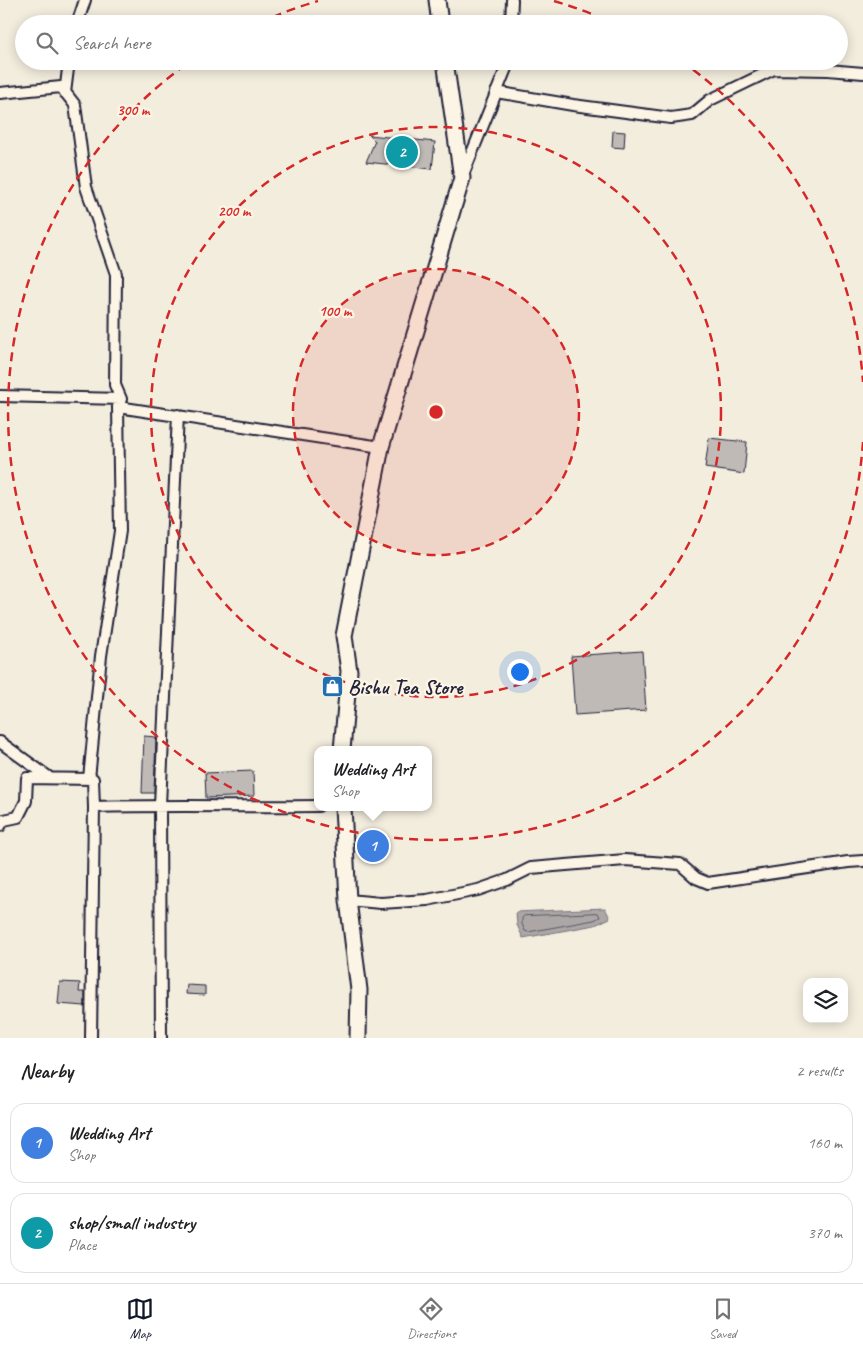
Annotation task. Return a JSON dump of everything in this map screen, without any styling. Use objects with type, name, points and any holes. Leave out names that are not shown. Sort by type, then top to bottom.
[{"type":"main road","points":[[437,0],[439,15]]},
{"type":"main road","points":[[342,746],[349,671],[344,636],[381,447],[462,178],[446,70]]},
{"type":"main road","points":[[343,811],[348,900],[359,990],[358,1038]]},
{"type":"street","points":[[80,15],[85,0]]},
{"type":"street","points":[[512,0],[512,15]]},
{"type":"street","points":[[65,93],[68,70]]},
{"type":"street","points":[[462,178],[505,70]]},
{"type":"street","points":[[496,92],[573,105],[671,118],[692,115],[710,100],[772,70]]},
{"type":"street","points":[[828,70],[863,73]]},
{"type":"street","points":[[0,92],[61,87],[75,105],[86,187],[116,274],[115,384],[120,403],[120,531],[100,656],[89,779]]},
{"type":"street","points":[[0,396],[120,403],[178,415],[381,447]]},
{"type":"street","points":[[161,1038],[160,805],[178,415]]},
{"type":"street","points":[[0,742],[50,778]]},
{"type":"street","points":[[0,826],[4,820],[18,817],[26,801],[27,778],[93,780],[91,1038]]},
{"type":"street","points":[[94,807],[160,805],[233,807],[314,806]]},
{"type":"street","points":[[348,900],[381,903],[427,900],[478,890],[507,880],[531,868],[625,860],[680,864],[696,878],[708,883],[848,862],[863,862]]},
{"type":"water","points":[[605,908],[610,918],[595,925],[523,938],[517,925],[516,912]]},
{"type":"building","points":[[613,131],[625,132],[624,148],[612,147]]},
{"type":"building","points":[[369,135],[435,142],[432,169],[366,162],[375,141]]},
{"type":"building","points":[[709,438],[747,442],[744,474],[705,468]]},
{"type":"building","points":[[642,651],[646,710],[575,715],[571,656]]},
{"type":"building","points":[[144,736],[156,737],[154,793],[142,793]]},
{"type":"building","points":[[253,771],[254,796],[206,798],[205,773]]},
{"type":"building","points":[[60,982],[80,983],[79,992],[85,992],[85,1006],[58,1004]]},
{"type":"building","points":[[187,985],[205,986],[205,995],[186,994]]},
{"type":"place","name":"shop/small industry","points":[[402,152]]},
{"type":"place","name":"Bishu Tea Store","points":[[332,687]]},
{"type":"place","name":"Wedding Art","points":[[373,846]]}]
